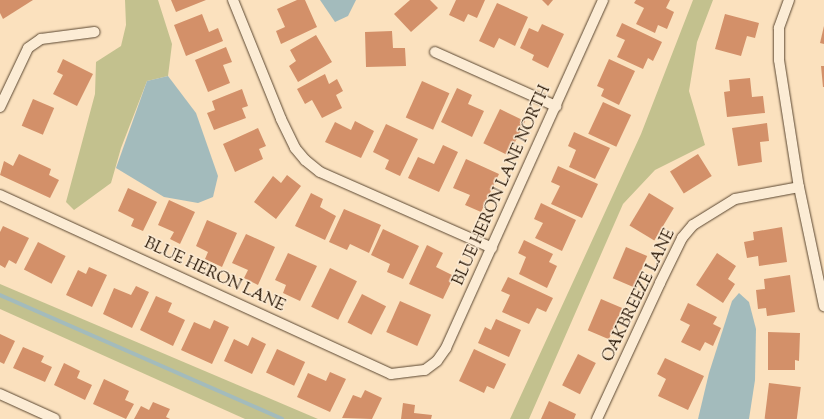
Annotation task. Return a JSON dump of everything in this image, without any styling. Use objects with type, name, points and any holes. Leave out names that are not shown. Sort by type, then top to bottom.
[{"type":"street","points":[[233,0],[281,119],[295,148],[306,160],[320,172],[492,248]]},
{"type":"street","name":"BLUE HERON LANE NORTH","points":[[417,372],[425,370],[437,361],[446,348],[603,0]]},
{"type":"street","points":[[789,0],[779,28],[779,60],[798,187],[824,302]]},
{"type":"street","points":[[0,107],[28,48],[41,40],[95,32]]},
{"type":"street","points":[[435,52],[556,106]]},
{"type":"street","name":"OAKBREEZE LANE","points":[[597,419],[682,238],[693,225],[735,199],[798,187]]},
{"type":"street","name":"BLUE HERON LANE","points":[[0,195],[391,374],[417,372]]},
{"type":"street","points":[[0,394],[55,419]]},
{"type":"shaded area","points":[[125,0],[158,0],[172,44],[168,76],[147,81],[121,148],[111,183],[74,210],[66,202],[95,94],[96,62],[121,46],[126,25]]},
{"type":"shaded area","points":[[693,0],[713,0],[697,42],[689,91],[705,145],[655,170],[623,204],[529,419],[510,419],[641,134]]},
{"type":"shaded area","points":[[0,284],[318,419],[245,419],[0,309]]},
{"type":"water","points":[[320,0],[356,0],[348,16],[335,22]]},
{"type":"water","points":[[168,76],[196,113],[218,176],[213,197],[198,203],[164,197],[116,168],[147,81]]},
{"type":"water","points":[[739,293],[749,302],[756,329],[755,380],[749,419],[698,419],[709,373],[732,301]]},
{"type":"building","points":[[0,0],[33,0],[3,19],[0,13]]},
{"type":"building","points":[[171,0],[206,0],[176,12]]},
{"type":"building","points":[[297,0],[305,0],[317,27],[281,44],[276,31],[285,27],[277,9]]},
{"type":"building","points":[[410,0],[430,0],[438,8],[411,32],[394,14]]},
{"type":"building","points":[[456,0],[485,0],[477,18],[468,14],[464,22],[449,15]]},
{"type":"building","points":[[542,0],[553,0],[548,6]]},
{"type":"building","points":[[636,0],[670,0],[666,8],[674,12],[667,29],[658,25],[655,33],[636,24],[644,8],[634,3]]},
{"type":"building","points":[[497,3],[528,17],[515,46],[499,38],[494,48],[479,41]]},
{"type":"building","points":[[202,14],[209,32],[218,28],[223,41],[186,56],[174,25]]},
{"type":"building","points":[[725,14],[759,23],[755,38],[747,36],[741,56],[715,49]]},
{"type":"building","points":[[622,23],[662,42],[653,61],[648,58],[643,69],[617,57],[625,40],[616,36]]},
{"type":"building","points":[[542,24],[564,34],[548,68],[532,60],[534,55],[520,48],[529,28],[538,32]]},
{"type":"building","points":[[824,26],[824,44],[820,43]]},
{"type":"building","points":[[392,31],[393,48],[405,48],[406,66],[366,67],[365,32]]},
{"type":"building","points":[[316,35],[332,62],[298,82],[289,66],[296,61],[290,50]]},
{"type":"building","points":[[226,47],[232,62],[223,65],[230,83],[208,92],[195,60]]},
{"type":"building","points":[[63,59],[93,74],[77,106],[53,94],[63,75],[57,72]]},
{"type":"building","points":[[609,59],[635,71],[619,105],[601,96],[604,89],[597,86]]},
{"type":"building","points":[[821,66],[824,66],[824,87],[823,87]]},
{"type":"building","points":[[325,74],[329,84],[337,79],[343,91],[336,95],[342,108],[322,118],[312,100],[305,104],[297,89]]},
{"type":"building","points":[[750,78],[752,97],[763,96],[765,113],[727,117],[724,92],[730,91],[729,80]]},
{"type":"building","points":[[422,81],[449,93],[433,130],[406,118]]},
{"type":"building","points":[[457,88],[472,95],[468,104],[484,111],[472,137],[441,122]]},
{"type":"building","points":[[242,89],[248,106],[242,108],[246,118],[214,130],[207,113],[215,110],[212,101]]},
{"type":"building","points":[[33,99],[54,108],[43,135],[22,126]]},
{"type":"building","points":[[603,102],[631,115],[616,147],[588,134]]},
{"type":"building","points":[[500,109],[525,121],[509,155],[483,143]]},
{"type":"building","points":[[355,121],[374,131],[361,158],[325,142],[335,122],[351,130]]},
{"type":"building","points":[[767,123],[769,141],[760,142],[762,162],[738,166],[732,128]]},
{"type":"building","points":[[386,124],[418,139],[400,176],[385,169],[389,160],[373,152]]},
{"type":"building","points":[[258,128],[266,146],[259,149],[263,159],[235,172],[223,144]]},
{"type":"building","points":[[574,132],[610,148],[595,179],[569,167],[576,150],[568,146]]},
{"type":"building","points":[[443,145],[458,152],[439,192],[408,178],[418,157],[434,164]]},
{"type":"building","points":[[19,154],[51,169],[49,175],[59,180],[50,198],[0,175],[4,161],[13,166]]},
{"type":"building","points":[[698,154],[712,176],[684,194],[670,171]]},
{"type":"building","points":[[466,159],[499,174],[481,212],[465,205],[470,195],[453,188]]},
{"type":"building","points":[[558,166],[598,184],[582,218],[551,204],[560,186],[551,182]]},
{"type":"building","points":[[287,175],[301,186],[276,219],[254,202],[273,176],[281,183]]},
{"type":"building","points":[[128,188],[157,202],[143,231],[131,226],[134,219],[118,211]]},
{"type":"building","points":[[311,193],[323,199],[320,207],[336,216],[325,240],[295,226]]},
{"type":"building","points":[[649,193],[674,208],[654,241],[629,226]]},
{"type":"building","points":[[169,200],[195,212],[180,244],[170,239],[174,232],[158,225]]},
{"type":"building","points":[[541,203],[576,220],[562,251],[535,238],[543,223],[534,219]]},
{"type":"building","points":[[344,209],[381,225],[369,253],[350,244],[347,250],[329,242]]},
{"type":"building","points":[[207,220],[237,233],[222,267],[205,259],[208,252],[196,246]]},
{"type":"building","points":[[3,226],[29,238],[16,264],[9,260],[5,268],[0,265],[0,232]]},
{"type":"building","points":[[782,227],[787,262],[759,266],[758,256],[747,258],[744,242],[754,240],[753,232]]},
{"type":"building","points":[[383,229],[419,246],[403,279],[387,272],[390,264],[371,255]]},
{"type":"building","points":[[246,234],[275,247],[258,285],[244,278],[248,270],[232,263]]},
{"type":"building","points":[[524,240],[553,254],[549,262],[557,266],[547,288],[519,274],[526,257],[518,253]]},
{"type":"building","points":[[38,242],[66,256],[52,284],[24,270]]},
{"type":"building","points":[[427,245],[443,253],[436,267],[454,276],[443,299],[409,284]]},
{"type":"building","points":[[626,247],[647,256],[634,287],[613,278]]},
{"type":"building","points":[[288,253],[317,266],[300,301],[283,293],[286,285],[275,280]]},
{"type":"building","points":[[717,253],[736,266],[728,279],[735,284],[723,303],[696,285]]},
{"type":"building","points":[[89,267],[107,275],[92,307],[66,295],[78,270],[86,274]]},
{"type":"building","points":[[330,268],[357,281],[338,320],[311,307]]},
{"type":"building","points":[[790,275],[795,312],[767,316],[766,308],[758,309],[756,290],[765,289],[764,279]]},
{"type":"building","points":[[508,277],[553,298],[546,312],[537,308],[529,324],[502,312],[510,295],[501,291]]},
{"type":"building","points":[[136,286],[149,292],[132,328],[103,314],[114,288],[131,295]]},
{"type":"building","points":[[362,294],[386,306],[372,335],[347,323]]},
{"type":"building","points":[[156,296],[172,303],[168,312],[185,320],[173,346],[140,330]]},
{"type":"building","points":[[601,299],[622,308],[609,339],[588,330]]},
{"type":"building","points":[[400,301],[431,315],[417,346],[386,332]]},
{"type":"building","points":[[688,303],[717,317],[713,324],[721,328],[713,346],[705,342],[700,351],[681,342],[690,325],[680,320]]},
{"type":"building","points":[[496,319],[521,330],[509,357],[478,343],[485,327],[491,330]]},
{"type":"building","points":[[214,320],[229,327],[212,364],[181,350],[194,322],[210,329]]},
{"type":"building","points":[[768,332],[800,333],[799,361],[795,360],[795,370],[768,370]]},
{"type":"building","points":[[0,334],[15,341],[4,364],[0,362]]},
{"type":"building","points":[[252,337],[266,344],[252,374],[224,361],[234,339],[248,346]]},
{"type":"building","points":[[23,347],[44,356],[41,362],[52,367],[45,382],[13,368]]},
{"type":"building","points":[[277,349],[305,362],[294,386],[266,373]]},
{"type":"building","points":[[474,349],[506,364],[494,389],[487,386],[484,393],[459,381]]},
{"type":"building","points":[[578,354],[596,363],[580,394],[562,385]]},
{"type":"building","points":[[665,358],[704,376],[688,410],[658,396],[666,379],[657,374]]},
{"type":"building","points":[[64,363],[80,371],[77,378],[92,385],[85,400],[54,385]]},
{"type":"building","points":[[330,372],[346,379],[330,412],[297,397],[308,373],[326,381]]},
{"type":"building","points":[[104,379],[129,391],[125,400],[134,404],[126,419],[93,404]]},
{"type":"building","points":[[769,383],[801,387],[797,419],[765,419]]},
{"type":"building","points":[[365,390],[382,398],[372,419],[342,418],[353,395],[361,398]]},
{"type":"building","points":[[549,401],[576,414],[574,419],[541,419]]},
{"type":"building","points":[[153,402],[170,409],[166,417],[170,419],[134,419],[141,406],[149,410]]},
{"type":"building","points":[[403,403],[415,405],[414,413],[432,415],[431,419],[401,419]]},
{"type":"waterway","points":[[0,295],[282,419]]}]
